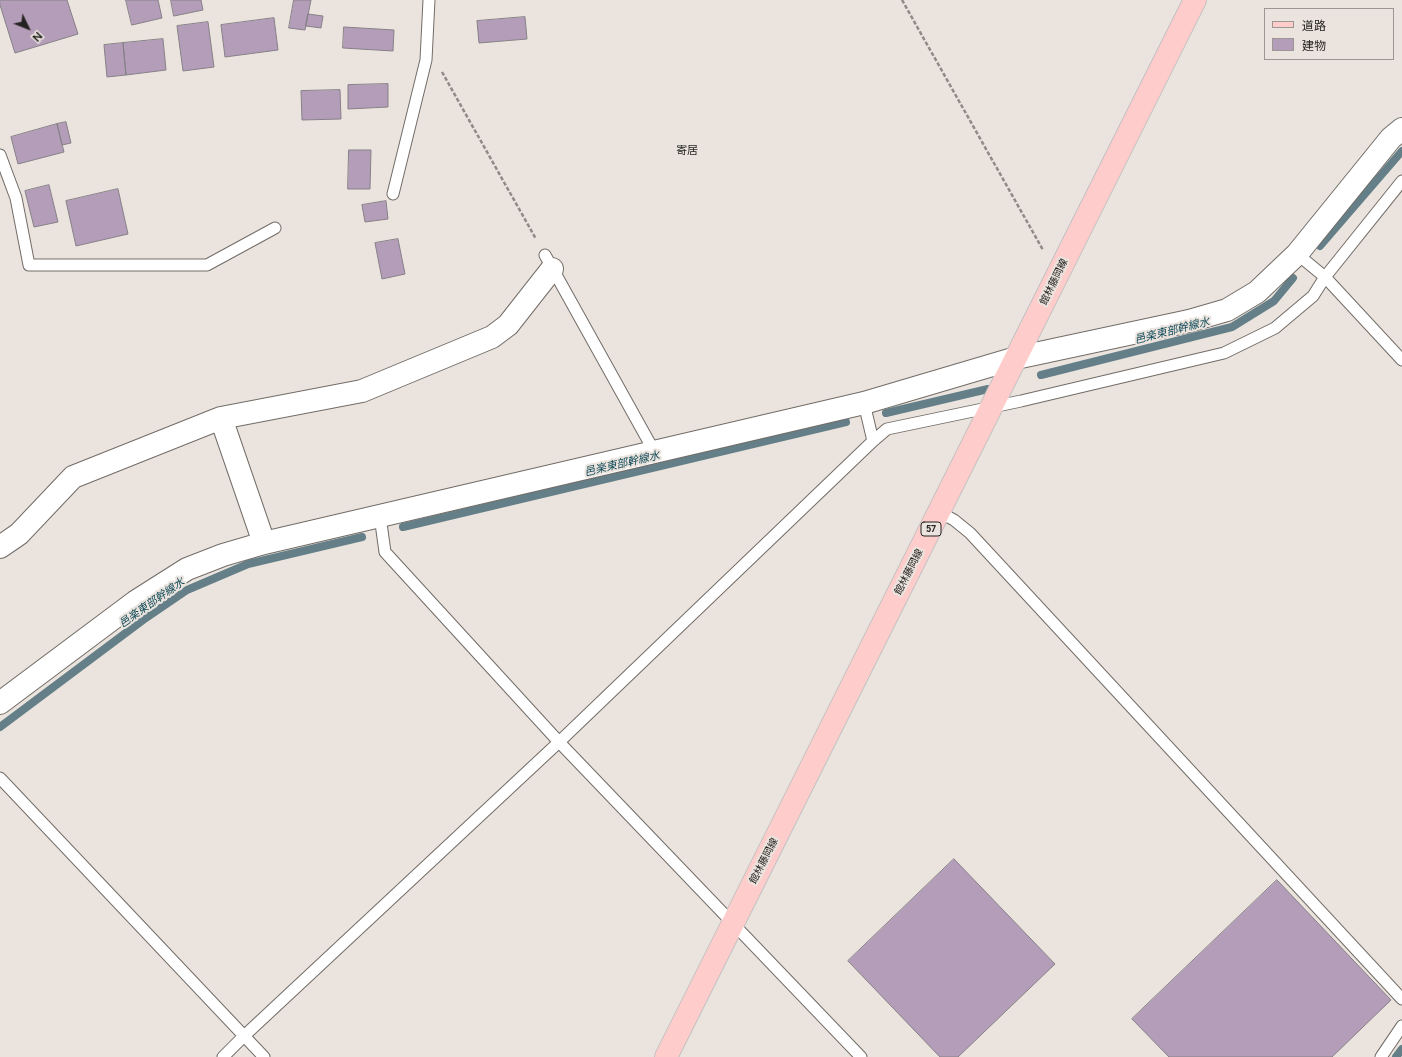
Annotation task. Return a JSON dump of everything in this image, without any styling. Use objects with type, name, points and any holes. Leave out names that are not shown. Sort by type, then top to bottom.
[{"type":"main road","name":"館林藤岡線","points":[[666,1057],[1195,0]]},
{"type":"street","points":[[0,703],[135,602],[187,569],[223,555],[264,543],[864,403],[1016,358],[1189,321],[1227,310],[1257,292],[1297,254],[1391,138],[1402,129]]},
{"type":"street","points":[[0,547],[19,534],[73,477],[222,418],[362,391],[492,337],[508,326],[549,262]]},
{"type":"street","points":[[222,418],[264,543]]},
{"type":"lane","points":[[394,194],[426,60],[429,0]]},
{"type":"lane","points":[[0,155],[16,198],[29,265],[207,265],[275,228]]},
{"type":"lane","points":[[223,1057],[558,742],[887,429],[990,408],[1224,353],[1275,328],[1313,296],[1325,277],[1402,181]]},
{"type":"lane","points":[[1297,254],[1325,277],[1402,360]]},
{"type":"lane","points":[[549,262],[654,451]]},
{"type":"lane","points":[[864,403],[873,441]]},
{"type":"lane","points":[[939,512],[954,520],[970,532],[1402,999]]},
{"type":"lane","points":[[380,516],[385,552],[558,742],[861,1057]]},
{"type":"lane","points":[[0,778],[264,1057]]},
{"type":"lane","points":[[1381,1057],[1402,1026]]},
{"type":"path","points":[[902,0],[1057,274]]},
{"type":"path","points":[[426,60],[442,72],[549,262]]},
{"type":"building","points":[[0,0],[67,0],[78,34],[15,53],[0,5]]},
{"type":"building","points":[[126,0],[158,0],[162,18],[132,25]]},
{"type":"building","points":[[171,0],[201,0],[203,10],[174,16]]},
{"type":"building","points":[[294,0],[311,0],[305,30],[289,28]]},
{"type":"building","points":[[308,14],[323,16],[321,28],[306,26]]},
{"type":"building","points":[[525,17],[527,39],[479,43],[477,21]]},
{"type":"building","points":[[274,18],[278,50],[225,57],[221,25]]},
{"type":"building","points":[[208,22],[214,67],[183,71],[177,26]]},
{"type":"building","points":[[344,27],[394,30],[393,51],[343,48]]},
{"type":"building","points":[[163,39],[166,70],[126,75],[123,43]]},
{"type":"building","points":[[123,43],[126,75],[107,77],[104,45]]},
{"type":"building","points":[[388,84],[388,107],[348,109],[348,85]]},
{"type":"building","points":[[340,90],[341,119],[302,120],[301,91]]},
{"type":"building","points":[[66,122],[71,143],[62,145],[57,124]]},
{"type":"building","points":[[57,124],[64,152],[18,164],[11,137]]},
{"type":"building","points":[[349,150],[371,150],[370,189],[348,189]]},
{"type":"building","points":[[49,185],[58,222],[34,227],[25,191]]},
{"type":"building","points":[[118,189],[128,234],[76,246],[66,201]]},
{"type":"building","points":[[386,201],[388,219],[365,222],[362,205]]},
{"type":"building","points":[[398,239],[405,274],[382,279],[375,243]]},
{"type":"building","points":[[954,859],[1055,964],[958,1057],[940,1057],[848,961]]},
{"type":"building","points":[[1277,880],[1391,1000],[1332,1057],[1169,1057],[1132,1019]]},
{"type":"waterway","name":"邑楽東部幹線水","points":[[1320,246],[1402,151]]},
{"type":"waterway","name":"邑楽東部幹線水","points":[[1041,375],[1232,327],[1274,301],[1293,278]]},
{"type":"waterway","name":"邑楽東部幹線水","points":[[886,413],[988,389]]},
{"type":"waterway","name":"邑楽東部幹線水","points":[[403,527],[846,422]]},
{"type":"waterway","name":"邑楽東部幹線水","points":[[0,727],[143,620],[187,590],[248,564],[362,537]]},
{"type":"waterway","points":[[1396,1057],[1402,1049]]},
{"type":"district","name":"寄居","points":[[687,151]]}]
